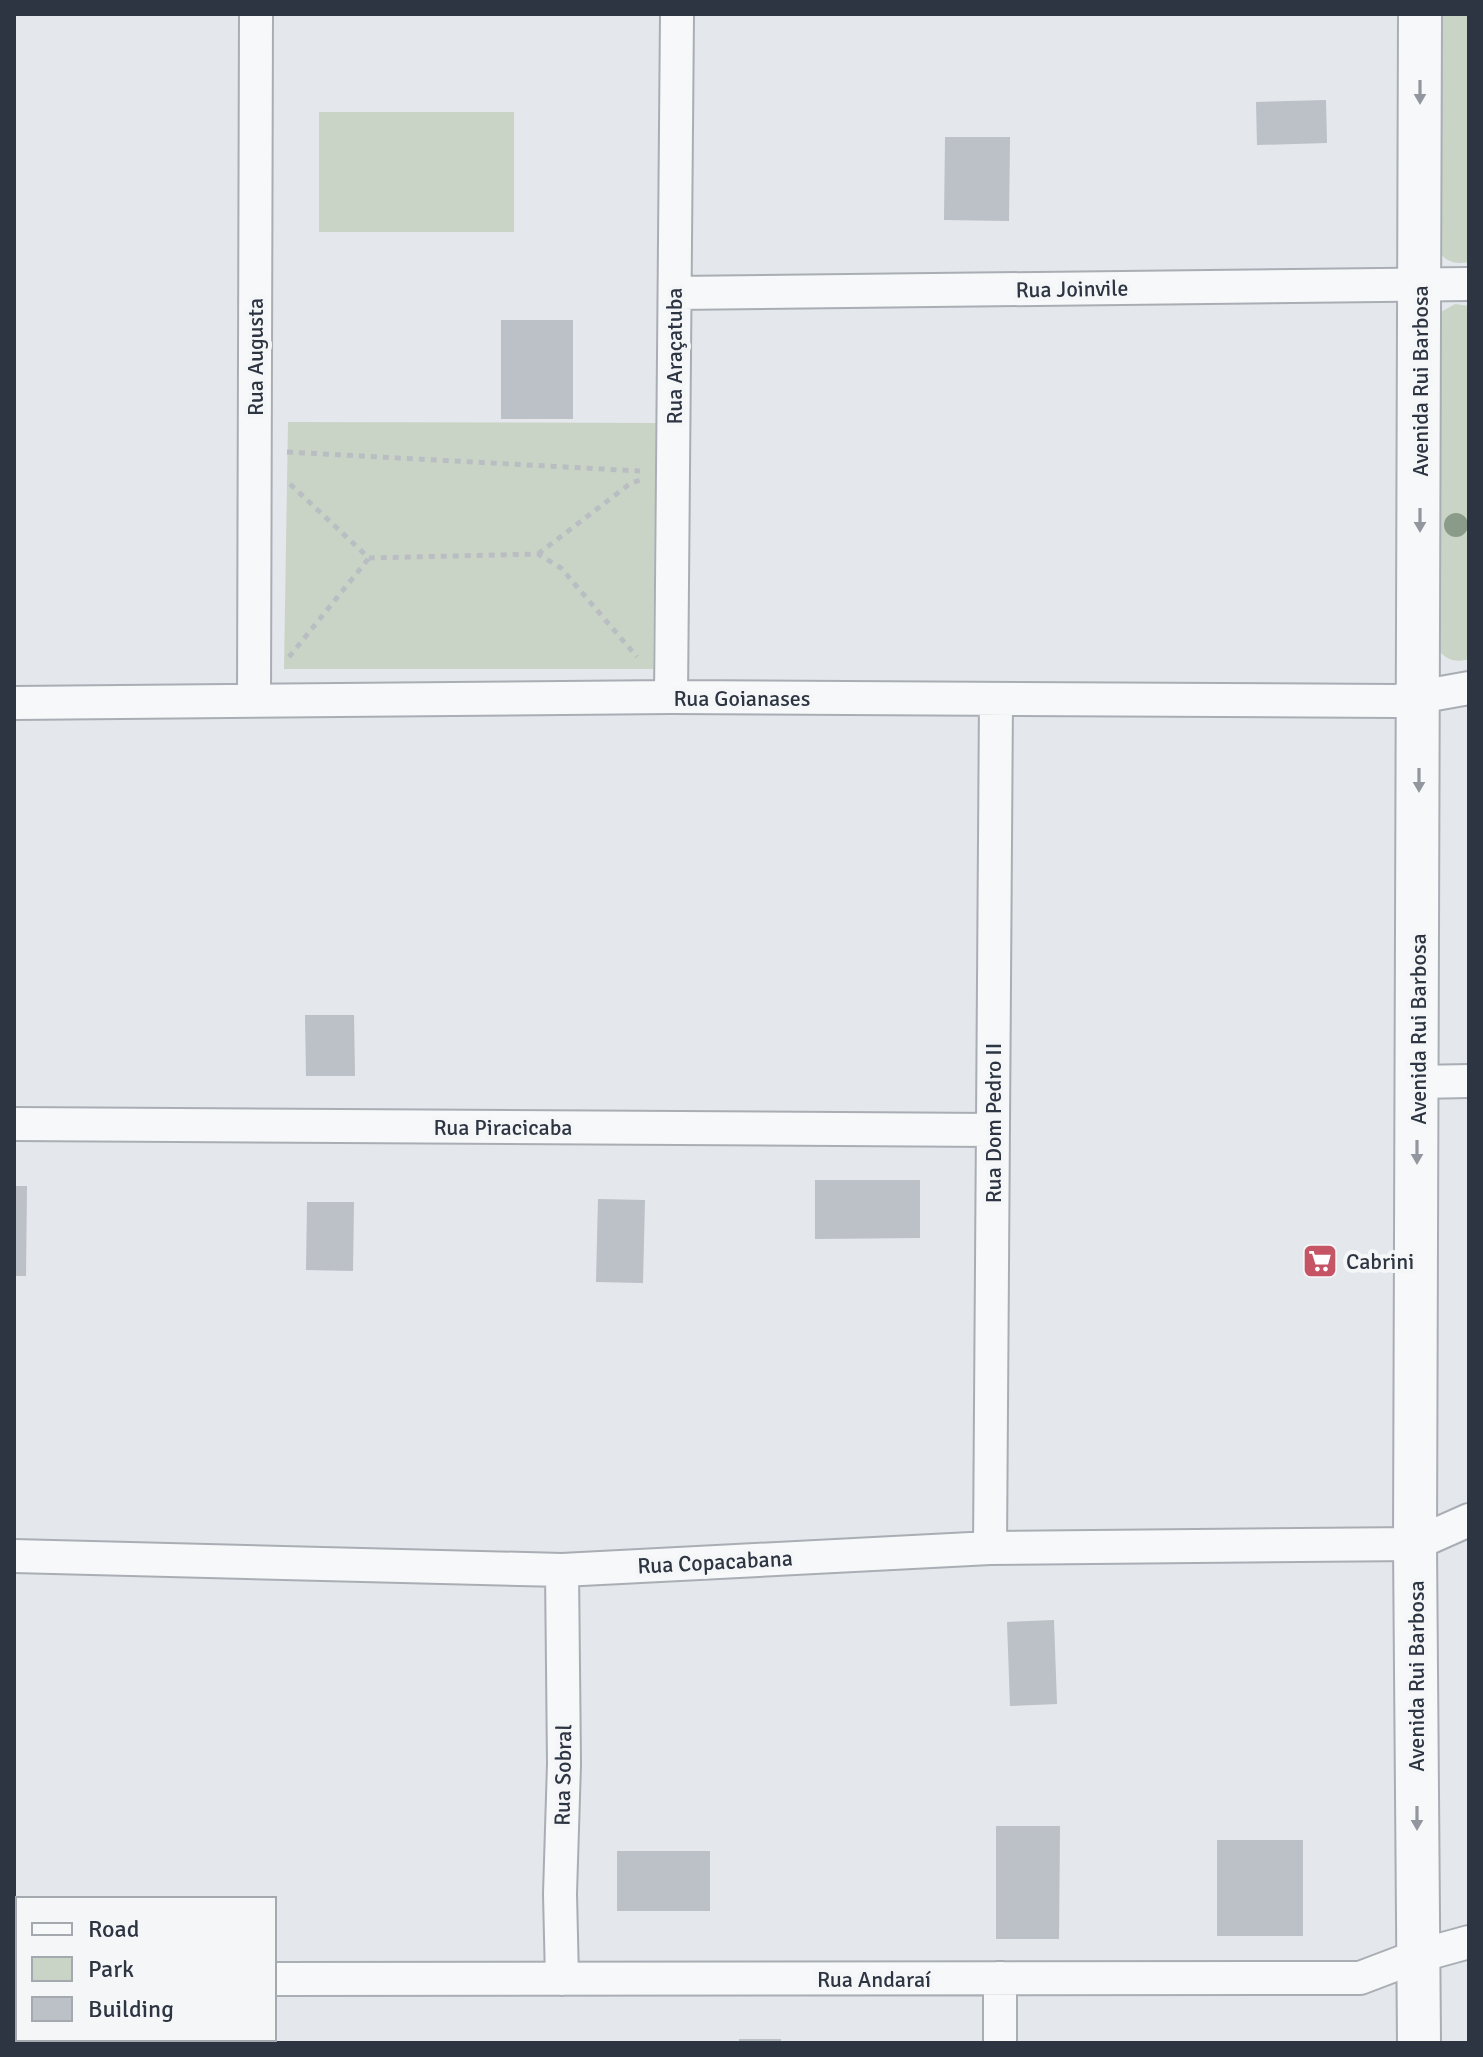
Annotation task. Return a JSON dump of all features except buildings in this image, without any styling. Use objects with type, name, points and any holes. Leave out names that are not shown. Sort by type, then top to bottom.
[{"type":"street","name":"Rua Augusta","points":[[254,700],[256,14]]},
{"type":"street","name":"Rua Araçatuba","points":[[671,697],[677,14]]},
{"type":"street","name":"Avenida Rui Barbosa","points":[[1419,2043],[1415,1544],[1420,14]]},
{"type":"street","name":"Rua Joinvile","points":[[675,293],[1469,284]]},
{"type":"street","name":"Rua Goianases","points":[[14,703],[671,697],[1396,701],[1469,688]]},
{"type":"street","name":"Rua Dom Pedro II","points":[[990,1548],[996,699]]},
{"type":"street","points":[[1418,1082],[1469,1081]]},
{"type":"street","name":"Rua Piracicaba","points":[[14,1124],[993,1130]]},
{"type":"street","points":[[1415,1544],[1469,1520]]},
{"type":"street","name":"Rua Copacabana","points":[[14,1556],[562,1570],[990,1548],[1415,1544]]},
{"type":"street","name":"Rua Sobral","points":[[562,1570],[562,1979]]},
{"type":"street","name":"Rua Andaraí","points":[[276,1979],[1360,1978],[1418,1956],[1469,1942]]},
{"type":"street","points":[[1000,1978],[1000,2043]]},
{"type":"path","points":[[254,450],[673,473]]},
{"type":"path","points":[[254,450],[369,558],[538,554],[561,568],[671,697]]},
{"type":"path","points":[[538,554],[631,483],[673,473]]},
{"type":"path","points":[[254,700],[369,558]]},
{"type":"green space","points":[[1436,14],[1469,14],[1469,262],[1464,263],[1450,261],[1436,249]]},
{"type":"green space","points":[[319,112],[514,112],[514,232],[319,232]]},
{"type":"green space","points":[[1455,304],[1469,306],[1469,659],[1458,661],[1445,656],[1434,644],[1441,312]]},
{"type":"green space","points":[[288,422],[656,423],[653,669],[284,669]]},
{"type":"place","name":"Cabrini","points":[[1320,1261]]}]
